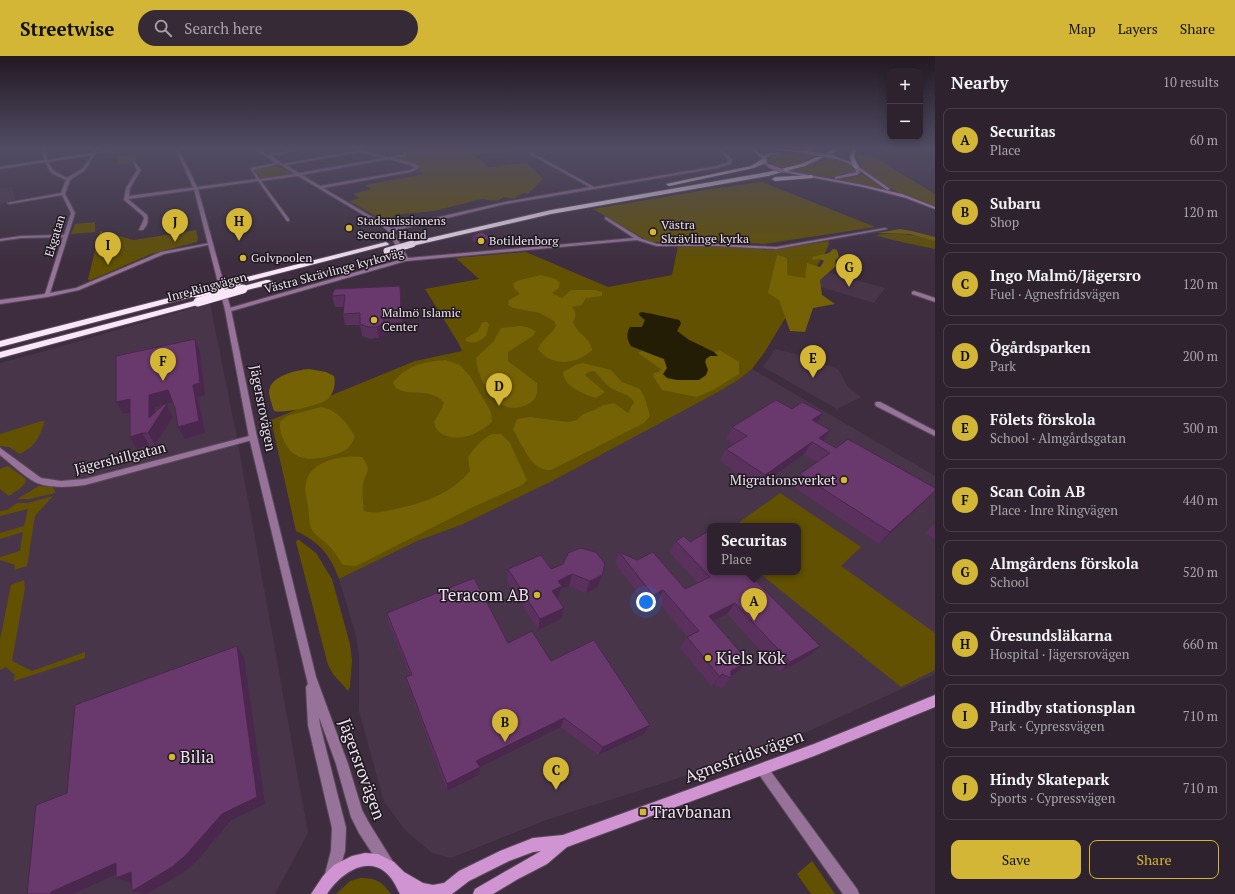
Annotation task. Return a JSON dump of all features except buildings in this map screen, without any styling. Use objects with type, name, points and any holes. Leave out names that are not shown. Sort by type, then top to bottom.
[{"type":"highway","points":[[635,192],[655,187]]},
{"type":"highway","points":[[516,212],[663,187]]},
{"type":"highway","name":"Inre Ringvägen","points":[[409,241],[570,209],[694,187]]},
{"type":"highway","points":[[657,194],[711,187]]},
{"type":"highway","name":"Inre Ringvägen","points":[[0,344],[197,297],[243,289],[465,224]]},
{"type":"highway","name":"Inre Ringvägen","points":[[0,355],[197,297],[238,282],[387,247]]},
{"type":"main road","points":[[868,187],[907,197]]},
{"type":"main road","points":[[885,187],[935,208]]},
{"type":"main road","name":"Agnesfridsvägen","points":[[332,875],[341,867],[361,860],[371,860],[381,863],[421,890],[432,892],[447,889],[464,876],[505,856],[533,845],[563,842],[649,809],[762,769],[935,701]]},
{"type":"main road","name":"Agnesfridsvägen","points":[[480,894],[542,859],[563,842]]},
{"type":"main road","points":[[394,872],[407,894]]},
{"type":"main road","points":[[318,894],[332,875]]},
{"type":"street","name":"Ekgatan","points":[[46,295],[73,213],[63,194],[65,187]]},
{"type":"street","points":[[129,187],[126,198],[128,203],[143,212],[146,218],[144,226],[141,229]]},
{"type":"street","points":[[126,198],[211,187]]},
{"type":"street","points":[[264,187],[288,220]]},
{"type":"street","points":[[320,187],[366,213],[390,230],[406,260]]},
{"type":"street","points":[[390,230],[505,203],[591,187]]},
{"type":"street","name":"Jägersrovägen","points":[[196,189],[228,310],[253,437],[312,677],[342,764],[356,812],[364,828],[394,872]]},
{"type":"street","points":[[9,203],[63,194]]},
{"type":"street","name":"Västra Skrävlinge kyrkoväg","points":[[606,218],[637,239],[657,245],[716,245],[776,248],[885,229]]},
{"type":"street","points":[[0,240],[21,237],[66,236]]},
{"type":"street","name":"Västra Skrävlinge kyrkoväg","points":[[228,310],[406,260],[637,239]]},
{"type":"street","points":[[0,302],[46,295],[88,285],[163,253],[210,244]]},
{"type":"street","points":[[914,293],[935,300]]},
{"type":"street","points":[[878,404],[935,434]]},
{"type":"street","name":"Jägershillgatan","points":[[0,451],[38,480],[64,484],[85,482],[253,437]]},
{"type":"street","name":"Jägersrovägen","points":[[312,677],[314,725],[339,828],[338,851],[332,875]]},
{"type":"street","points":[[762,769],[852,894]]},
{"type":"shaded area","points":[[12,187],[16,201],[0,204],[0,189]]},
{"type":"shaded area","points":[[368,187],[535,187],[528,194],[523,193],[514,199],[504,197],[497,201],[482,199],[434,211],[394,215],[393,226],[349,201],[360,198],[353,194],[371,189]]},
{"type":"shaded area","points":[[726,187],[775,187],[875,227],[764,244],[720,241],[650,242],[593,209]]},
{"type":"shaded area","points":[[867,187],[881,187],[897,194]]},
{"type":"shaded area","points":[[887,187],[924,187],[935,194],[935,206],[901,193]]},
{"type":"shaded area","points":[[95,222],[95,232],[71,234],[75,224]]},
{"type":"shaded area","points":[[900,229],[935,237],[935,241],[910,234],[877,233]]},
{"type":"shaded area","points":[[196,230],[198,238],[197,242],[151,254],[89,281],[88,279],[100,231],[134,240]]},
{"type":"shaded area","points":[[884,234],[923,237],[935,241],[935,249],[877,235]]},
{"type":"shaded area","points":[[828,241],[829,244],[764,353],[752,369],[738,380],[718,392],[552,481],[461,525],[417,541],[339,579],[332,562],[323,550],[317,544],[296,531],[271,420],[415,361],[462,351],[425,289],[479,279],[456,258],[526,252],[608,287],[672,275],[678,246],[716,246],[773,250]],"holes":[[[649,313],[679,320],[681,323],[677,331],[689,340],[704,347],[664,359],[631,346],[630,327],[642,327]]]},
{"type":"shaded area","points":[[833,249],[837,250],[839,257],[835,261],[836,266],[820,280],[822,295],[835,304],[813,308],[805,332],[790,331],[779,300],[768,293],[777,255],[787,259],[787,275],[805,278],[807,263],[820,267],[824,261],[820,259],[813,260],[812,257],[829,253]]},
{"type":"shaded area","points":[[826,272],[885,288],[874,303],[814,285]]},
{"type":"shaded area","points":[[541,275],[556,279],[560,283],[558,289],[552,293],[562,298],[571,290],[595,290],[602,292],[602,296],[586,298],[582,305],[572,307],[576,314],[573,322],[577,329],[589,342],[592,350],[579,359],[564,362],[550,359],[543,355],[538,349],[541,343],[556,326],[554,321],[540,313],[513,308],[508,305],[509,300],[520,294],[514,288],[513,283]]},
{"type":"shaded area","points":[[210,303],[237,438],[308,833],[275,894],[0,894],[0,363]]},
{"type":"shaded area","points":[[642,312],[679,320],[681,323],[677,331],[689,340],[714,352],[718,356],[710,356],[706,359],[705,362],[708,370],[706,375],[699,380],[677,380],[667,378],[663,374],[667,368],[664,359],[631,346],[628,339],[628,332],[630,327],[642,327],[645,320],[639,315],[639,313]]},
{"type":"shaded area","points":[[484,322],[487,322],[489,325],[486,336],[477,342],[472,343],[466,341],[465,339],[478,331]]},
{"type":"shaded area","points":[[519,326],[527,327],[536,331],[533,336],[508,352],[508,361],[537,383],[537,393],[535,398],[528,404],[514,408],[501,404],[487,389],[478,371],[476,358],[493,342],[501,328]]},
{"type":"shaded area","points":[[775,349],[792,353],[838,369],[848,387],[861,397],[837,409],[763,367]]},
{"type":"shaded area","points":[[719,350],[739,362],[739,374],[713,390],[697,397],[662,390],[653,376],[654,373],[659,372],[661,369],[638,353],[642,351],[664,359],[667,368],[677,380],[706,375],[706,359],[717,355],[714,352]]},
{"type":"shaded area","points":[[445,360],[460,365],[470,376],[491,412],[492,422],[480,431],[471,435],[458,438],[445,436],[440,433],[434,422],[444,403],[438,397],[431,394],[402,391],[393,383],[410,368],[423,363]]},
{"type":"shaded area","points":[[583,363],[611,370],[622,382],[640,389],[645,398],[650,416],[644,423],[551,470],[538,467],[528,456],[513,429],[517,419],[530,417],[568,422],[577,420],[583,414],[604,405],[614,403],[628,413],[634,402],[627,395],[610,387],[594,371],[588,372],[585,375],[605,392],[596,398],[586,395],[571,386],[564,377],[563,372],[575,365]]},
{"type":"shaded area","points":[[309,369],[326,372],[334,376],[334,387],[329,398],[325,401],[303,408],[279,412],[274,411],[269,393],[273,382],[284,375]]},
{"type":"shaded area","points":[[752,369],[935,476],[935,674],[811,730],[670,781],[549,819],[451,858],[432,853],[406,831],[384,802],[359,711],[359,654],[356,636],[339,579],[417,541],[461,525],[738,380]]},
{"type":"shaded area","points":[[321,407],[332,411],[341,417],[355,436],[352,443],[343,451],[326,457],[312,459],[299,457],[289,449],[285,443],[280,431],[280,422],[287,416]]},
{"type":"shaded area","points":[[44,421],[44,423],[36,442],[20,454],[9,447],[0,446],[0,434]]},
{"type":"shaded area","points":[[492,434],[501,434],[510,443],[527,480],[522,485],[471,508],[356,566],[343,565],[331,548],[312,530],[305,486],[309,475],[321,464],[337,458],[362,457],[368,469],[363,488],[364,511],[374,513],[413,505],[434,497],[453,486],[470,471],[468,457],[471,453],[481,441]]},
{"type":"shaded area","points":[[8,466],[26,479],[26,482],[22,487],[9,496],[0,489],[0,469]]},
{"type":"shaded area","points":[[39,486],[52,487],[55,490],[55,493],[29,499],[17,499]]},
{"type":"shaded area","points":[[780,493],[861,547],[841,566],[935,633],[935,670],[901,687],[762,575],[801,575],[801,523],[738,523]]},
{"type":"shaded area","points":[[53,496],[35,516],[27,566],[14,570],[15,565],[0,560],[0,557],[20,551],[23,532],[0,539],[0,533],[24,526],[28,509],[0,516],[0,511],[7,510],[17,503],[28,503]]},
{"type":"shaded area","points":[[298,539],[316,553],[332,579],[350,644],[352,660],[350,687],[348,691],[333,674],[328,665],[296,542]]},
{"type":"shaded area","points":[[24,580],[25,588],[12,661],[32,671],[85,652],[85,658],[14,681],[15,675],[6,667],[0,670],[0,640],[11,585]]},
{"type":"shaded area","points":[[812,861],[835,894],[811,894],[797,874]]},
{"type":"shaded area","points":[[360,878],[378,881],[391,894],[336,894],[350,881]]},
{"type":"place","name":"Stadsmissionens Second Hand","points":[[349,228]]},
{"type":"place","name":"Västra Skrävlinge kyrka","points":[[653,232]]},
{"type":"place","name":"Öresundsläkarna","points":[[239,241]]},
{"type":"place","name":"Botildenborg","points":[[481,241]]},
{"type":"place","name":"Hindy Skatepark","points":[[175,242]]},
{"type":"place","name":"Golvpoolen","points":[[243,258]]},
{"type":"place","name":"Hindby stationsplan","points":[[108,265]]},
{"type":"place","name":"Almgårdens förskola","points":[[849,287]]},
{"type":"place","name":"Malmö Islamic Center","points":[[374,320]]},
{"type":"place","name":"Fölets förskola","points":[[813,378]]},
{"type":"place","name":"Scan Coin AB","points":[[163,381]]},
{"type":"place","name":"Ögårdsparken","points":[[499,406]]},
{"type":"place","name":"Migrationsverket","points":[[844,480]]},
{"type":"place","name":"Teracom AB","points":[[537,595]]},
{"type":"place","name":"Securitas","points":[[754,621]]},
{"type":"place","name":"Kiels Kök","points":[[708,658]]},
{"type":"place","name":"Subaru","points":[[505,742]]},
{"type":"place","name":"Bilia","points":[[172,757]]},
{"type":"place","name":"Ingo Malmö/Jägersro","points":[[556,790]]},
{"type":"place","name":"Travbanan","points":[[643,812]]}]
